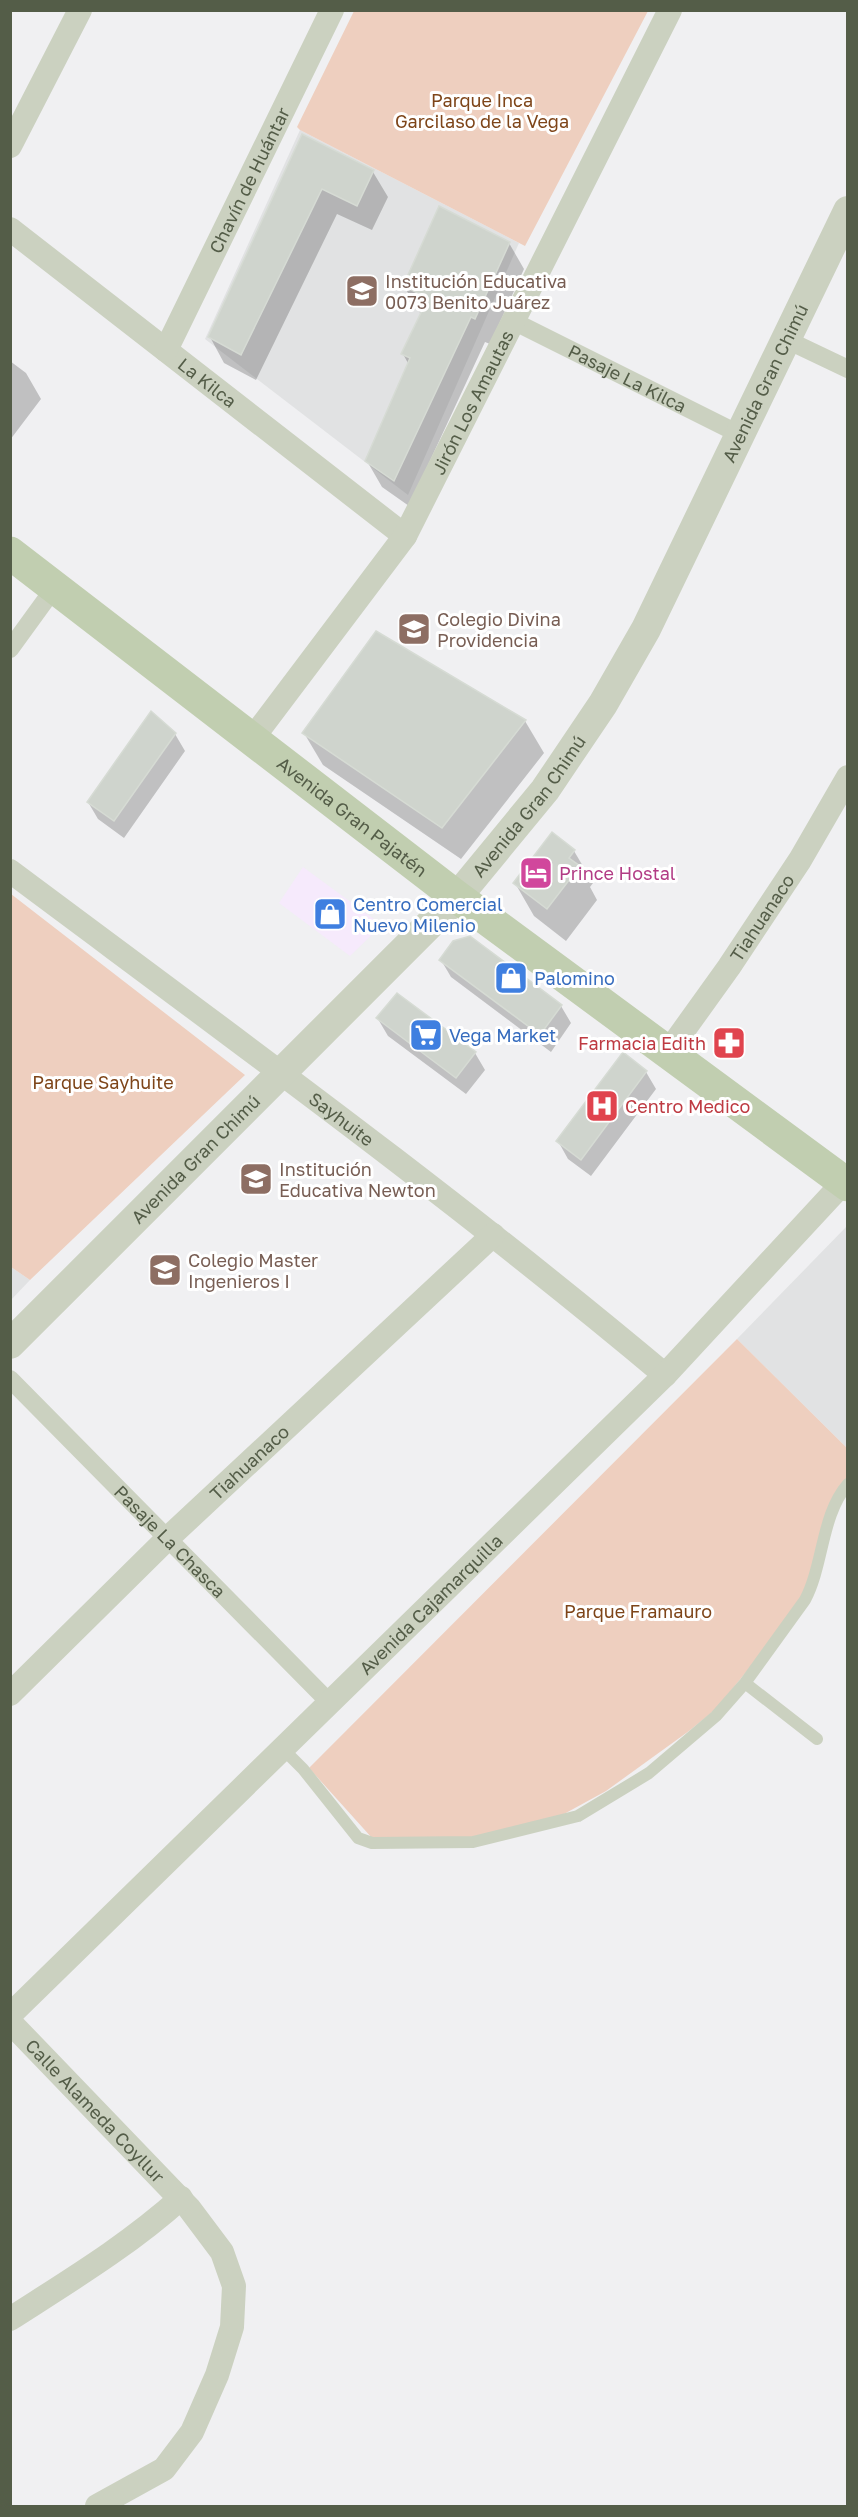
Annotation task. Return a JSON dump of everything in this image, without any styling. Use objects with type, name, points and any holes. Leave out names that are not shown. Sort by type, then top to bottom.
[{"type":"main road","name":"Avenida Gran Pajatén","points":[[10,553],[458,897],[846,1184]]},
{"type":"street","points":[[10,146],[80,10]]},
{"type":"street","name":"Chavín de Huántar","points":[[166,350],[332,10]]},
{"type":"street","name":"Jirón Los Amautas","points":[[252,739],[405,536],[670,10]]},
{"type":"street","name":"Avenida Gran Chimú","points":[[10,1344],[458,897],[545,790],[603,704],[646,628],[848,211]]},
{"type":"street","name":"La Kilca","points":[[10,229],[405,536]]},
{"type":"street","name":"Pasaje La Kilca","points":[[513,321],[741,435]]},
{"type":"street","points":[[785,339],[848,369]]},
{"type":"street","points":[[10,650],[55,587]]},
{"type":"street","name":"Tiahuanaco","points":[[668,1052],[729,968],[800,860],[848,777]]},
{"type":"street","name":"Sayhuite","points":[[10,871],[493,1234],[665,1375]]},
{"type":"street","name":"Avenida Cajamarquilla","points":[[10,2015],[665,1375],[846,1184]]},
{"type":"street","name":"Tiahuanaco","points":[[10,1694],[168,1538],[493,1234]]},
{"type":"street","name":"Pasaje La Chasca","points":[[10,1379],[330,1703]]},
{"type":"street","name":"Calle Alameda Coyllur","points":[[10,2022],[181,2198],[222,2252],[234,2286],[232,2327],[217,2375],[192,2432],[164,2469],[97,2506]]},
{"type":"street","name":"Calle Alameda Coyllur","points":[[10,2319],[83,2272],[160,2217],[181,2198]]},
{"type":"lane","points":[[283,1749],[303,1769],[358,1838],[372,1843],[473,1842],[578,1816],[649,1773],[716,1716],[745,1683],[809,1593],[833,1507],[848,1484]]},
{"type":"lane","points":[[745,1683],[817,1739]]},
{"type":"shaded area","name":"Institución Educativa 0073 Benito Juárez","points":[[300,130],[519,243],[408,495],[205,339]]},
{"type":"shaded area","name":"Centro Comercial Nuevo Milenio","points":[[303,867],[382,925],[350,956],[279,903]]},
{"type":"shaded area","points":[[846,1227],[848,1228],[847,1448],[737,1339]]},
{"type":"shaded area","points":[[11,1267],[30,1280],[11,1300]]},
{"type":"green space","name":"Parque Inca Garcilaso de la Vega","points":[[354,10],[648,11],[525,246],[297,127]]},
{"type":"green space","name":"Parque Sayhuite","points":[[11,894],[245,1075],[30,1280],[11,1267]]},
{"type":"green space","name":"Parque Framauro","points":[[737,1339],[847,1448],[847,1477],[806,1593],[716,1709],[606,1791],[564,1814],[477,1839],[372,1838],[309,1768]]},
{"type":"building","points":[[302,134],[374,170],[357,206],[322,189],[241,355],[208,337]]},
{"type":"building","points":[[439,206],[510,242],[475,319],[471,317],[394,481],[365,461],[410,358],[401,354],[428,298],[403,286]]},
{"type":"building","points":[[376,631],[526,720],[442,828],[302,733]]},
{"type":"building","points":[[151,711],[176,733],[114,821],[87,802]]},
{"type":"building","points":[[552,832],[575,850],[569,858],[580,866],[547,909],[513,883]]},
{"type":"building","points":[[470,936],[562,1005],[540,1035],[439,960],[453,941]]},
{"type":"building","name":"Vega Market","points":[[397,993],[476,1052],[456,1078],[376,1018]]},
{"type":"building","name":"Centro Medico","points":[[623,1052],[647,1071],[581,1160],[556,1141]]},
{"type":"place","name":"Institución Educativa 0073 Benito Juárez","points":[[362,291]]},
{"type":"place","name":"Colegio Divina Providencia","points":[[414,629]]},
{"type":"place","name":"Prince Hostal","points":[[536,873]]},
{"type":"place","name":"Centro Comercial Nuevo Milenio","points":[[330,914]]},
{"type":"place","name":"Palomino","points":[[511,978]]},
{"type":"place","name":"Vega Market","points":[[426,1035]]},
{"type":"place","name":"Farmacia Edith","points":[[729,1043]]},
{"type":"place","name":"Centro Medico","points":[[602,1106]]},
{"type":"place","name":"Institución Educativa Newton","points":[[256,1179]]},
{"type":"place","name":"Colegio Master Ingenieros I","points":[[165,1270]]}]
